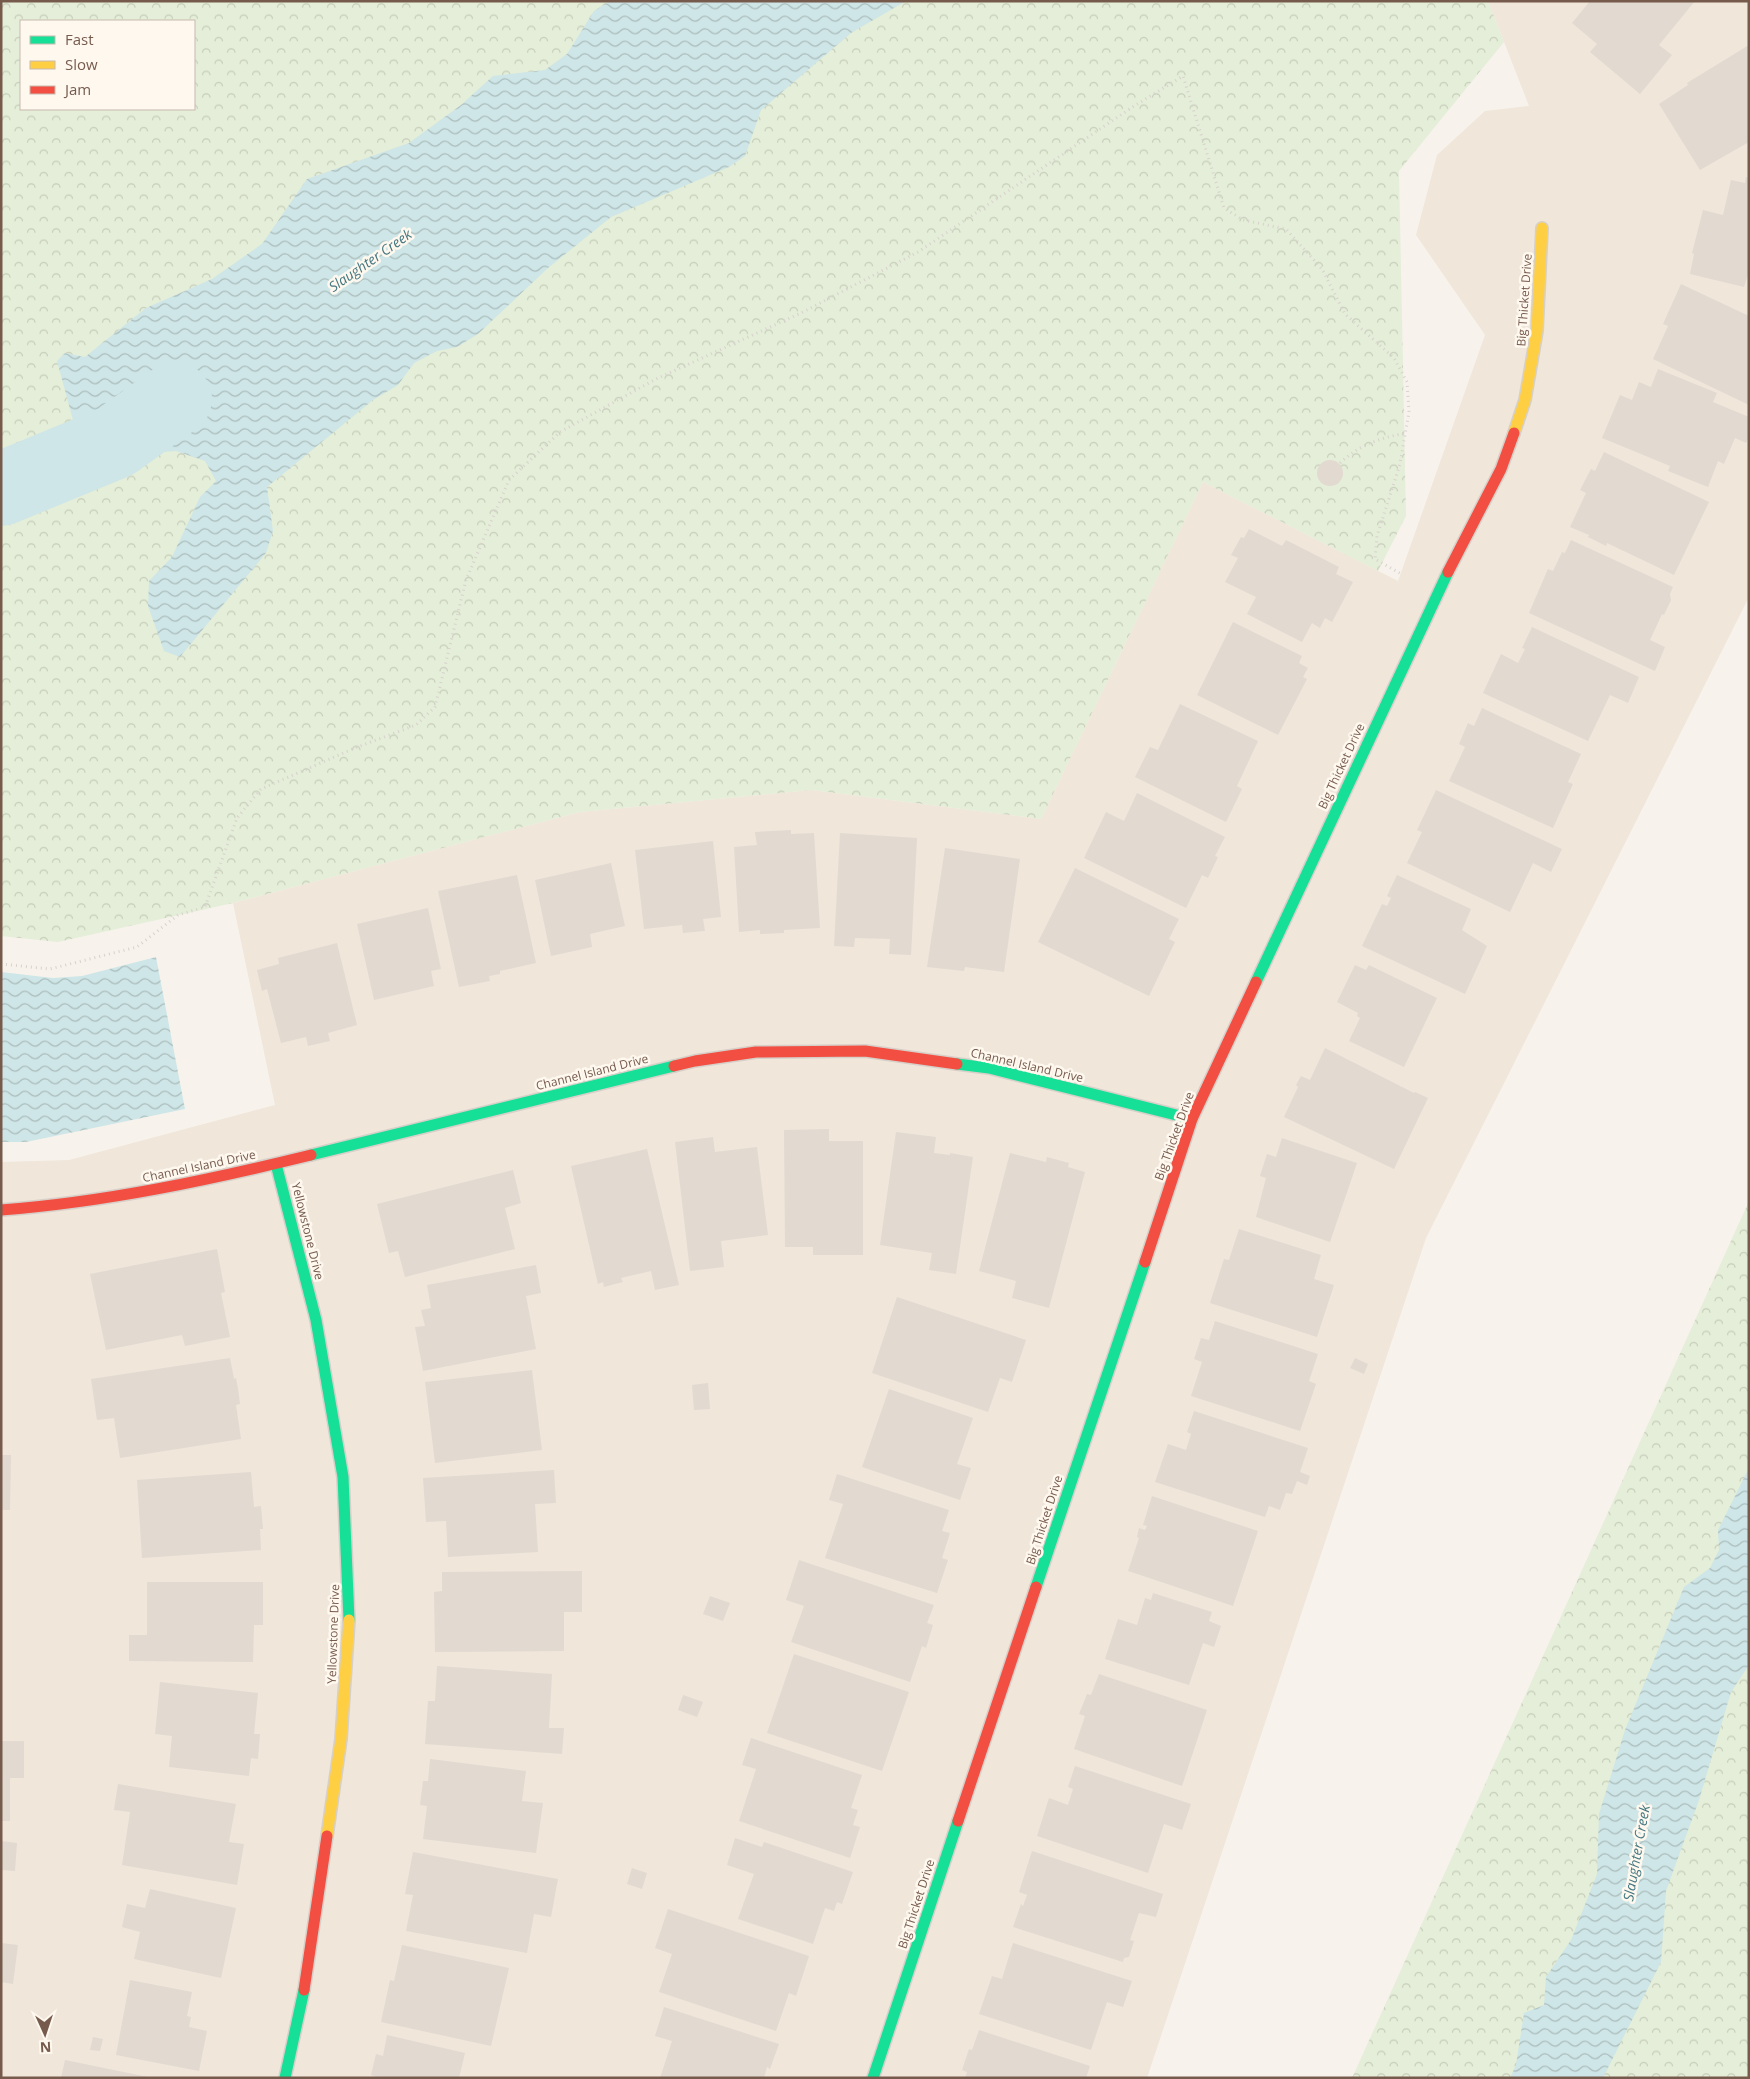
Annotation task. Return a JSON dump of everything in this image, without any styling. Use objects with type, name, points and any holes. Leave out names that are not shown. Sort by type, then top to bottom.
[{"type":"street","name":"Big Thicket Drive","points":[[873,2078],[1192,1119],[1437,594],[1501,469],[1525,400],[1537,331],[1542,228]]},
{"type":"street","name":"Channel Island Drive","points":[[1,1210],[44,1207],[124,1195],[276,1164],[695,1061],[756,1052],[865,1051],[989,1068],[1192,1119]]},
{"type":"street","name":"Yellowstone Drive","points":[[276,1164],[316,1320],[343,1477],[350,1608],[341,1739],[306,1981],[285,2078]]},
{"type":"path","points":[[1,964],[50,969],[137,947],[178,915],[205,907],[237,818],[261,789],[355,748],[416,725],[435,707],[466,580],[509,480],[560,432],[656,379],[801,313],[918,252],[1130,108],[1183,76],[1224,208],[1243,220],[1286,229],[1322,269],[1345,314],[1394,358],[1407,382],[1409,412],[1400,464],[1377,536],[1375,559],[1403,575]]},
{"type":"path","points":[[1340,463],[1354,450],[1376,439],[1405,433]]},
{"type":"shaded area","points":[[1488,1],[1749,1],[1749,597],[1426,1238],[1147,2078],[1,2078],[1,1162],[69,1160],[275,1105],[233,903],[580,812],[811,790],[1041,819],[1203,482],[1398,581],[1485,335],[1416,235],[1437,155],[1485,111],[1529,106]]},
{"type":"green space","points":[[1,1],[1488,1],[1504,42],[1399,171],[1406,516],[1378,571],[1203,482],[1041,819],[811,790],[580,812],[233,903],[58,942],[1,936]]},
{"type":"green space","points":[[1749,1201],[1749,2078],[1352,2078]]},
{"type":"water","points":[[610,1],[906,1],[851,33],[761,110],[745,156],[729,167],[611,217],[548,268],[478,334],[457,347],[437,351],[414,363],[398,385],[373,400],[267,487],[273,531],[266,553],[180,657],[164,651],[148,606],[149,581],[172,557],[200,497],[216,481],[205,461],[176,451],[150,453],[118,477],[99,472],[76,431],[57,361],[65,353],[85,357],[146,308],[212,279],[262,244],[307,179],[409,143],[461,105],[493,76],[545,70],[567,54],[594,11]]},
{"type":"water","points":[[156,957],[185,1109],[26,1142],[1,1142],[1,972],[53,978],[82,976]]},
{"type":"water","points":[[1748,1470],[1749,1665],[1731,1692],[1699,1800],[1666,1891],[1661,1962],[1603,2078],[1510,2078],[1516,2065],[1524,2013],[1544,2005],[1546,1977],[1571,1940],[1597,1874],[1599,1814],[1625,1730],[1684,1587],[1710,1568],[1719,1550],[1718,1530]]},
{"type":"building","points":[[1590,1],[1695,1],[1659,45],[1672,55],[1640,94],[1590,52],[1597,44],[1572,23]]},
{"type":"building","points":[[1749,45],[1749,142],[1700,170],[1659,104],[1688,85],[1687,83]]},
{"type":"building","points":[[1746,177],[1749,178],[1749,271],[1744,287],[1690,274],[1694,254],[1692,253],[1703,210],[1723,215],[1731,180],[1745,183]]},
{"type":"building","points":[[1681,284],[1749,316],[1749,405],[1653,359],[1668,326],[1663,324]]},
{"type":"building","points":[[1658,369],[1717,393],[1713,402],[1749,417],[1749,437],[1746,443],[1735,438],[1724,464],[1718,461],[1708,487],[1668,471],[1670,466],[1602,438],[1620,395],[1632,400],[1639,382],[1651,387]]},
{"type":"building","points":[[1604,452],[1709,502],[1674,575],[1607,543],[1606,546],[1588,537],[1589,535],[1570,527],[1586,493],[1580,490],[1591,469],[1595,471]]},
{"type":"building","points":[[1330,460],[1339,464],[1343,473],[1339,482],[1330,486],[1321,482],[1317,473],[1321,464]]},
{"type":"building","points":[[1249,529],[1282,546],[1286,540],[1339,567],[1336,574],[1353,582],[1332,622],[1325,618],[1320,628],[1312,623],[1302,642],[1247,614],[1256,597],[1225,582],[1238,558],[1231,555],[1241,537],[1244,538]]},
{"type":"building","points":[[1571,540],[1673,587],[1670,594],[1671,600],[1650,640],[1665,647],[1655,671],[1529,613],[1548,569],[1553,571],[1562,552],[1565,553]]},
{"type":"building","points":[[1233,622],[1302,656],[1299,663],[1308,668],[1303,677],[1307,679],[1278,735],[1197,695]]},
{"type":"building","points":[[1532,627],[1639,677],[1628,703],[1610,695],[1588,741],[1483,693],[1501,654],[1518,663],[1525,649],[1522,648]]},
{"type":"building","points":[[1180,704],[1258,741],[1237,786],[1242,789],[1226,822],[1135,777],[1150,747],[1158,750]]},
{"type":"building","points":[[1482,708],[1581,754],[1568,782],[1573,784],[1553,828],[1449,781],[1465,747],[1459,744],[1468,723],[1474,726]]},
{"type":"building","points":[[1436,790],[1562,849],[1551,872],[1533,863],[1510,912],[1407,863],[1422,832],[1417,830]]},
{"type":"building","points":[[1137,793],[1225,837],[1215,856],[1218,857],[1208,878],[1202,875],[1186,908],[1084,858],[1106,812],[1124,821]]},
{"type":"building","points":[[791,830],[791,834],[814,833],[820,928],[784,930],[784,933],[760,934],[760,930],[739,932],[734,847],[757,845],[755,832]]},
{"type":"building","points":[[840,833],[917,838],[911,955],[889,954],[890,939],[855,938],[854,947],[834,946]]},
{"type":"building","points":[[713,841],[721,917],[703,919],[705,931],[683,933],[682,925],[644,929],[635,850]]},
{"type":"building","points":[[945,848],[1020,859],[1004,972],[965,967],[964,971],[927,967]]},
{"type":"building","points":[[611,863],[625,926],[590,934],[592,947],[551,956],[535,880]]},
{"type":"building","points":[[1075,868],[1179,919],[1169,939],[1175,942],[1149,996],[1038,942]]},
{"type":"building","points":[[517,875],[536,963],[500,971],[500,974],[489,976],[490,981],[459,987],[438,891]]},
{"type":"building","points":[[1397,875],[1471,909],[1462,930],[1487,946],[1465,994],[1362,946],[1382,904],[1387,906],[1391,898],[1387,896]]},
{"type":"building","points":[[428,908],[441,969],[431,971],[434,986],[374,1000],[357,924]]},
{"type":"building","points":[[337,943],[357,1025],[328,1033],[330,1041],[308,1046],[306,1037],[281,1043],[267,989],[262,991],[257,970],[279,964],[278,958]]},
{"type":"building","points":[[1355,965],[1366,970],[1369,965],[1437,998],[1404,1067],[1349,1041],[1360,1018],[1357,1016],[1358,1013],[1337,1002]]},
{"type":"building","points":[[1325,1048],[1414,1093],[1428,1098],[1394,1169],[1284,1117],[1301,1076],[1310,1080]]},
{"type":"building","points":[[829,1129],[829,1141],[863,1141],[863,1255],[813,1255],[813,1247],[785,1247],[784,1130]]},
{"type":"building","points":[[896,1132],[936,1137],[934,1153],[950,1155],[950,1153],[973,1157],[956,1274],[929,1270],[932,1253],[880,1245]]},
{"type":"building","points":[[713,1137],[715,1152],[757,1147],[768,1235],[721,1241],[724,1267],[690,1271],[675,1142]]},
{"type":"building","points":[[1282,1138],[1357,1163],[1330,1242],[1256,1217],[1266,1178],[1260,1176],[1267,1154],[1276,1157]]},
{"type":"building","points":[[647,1149],[679,1285],[655,1290],[651,1271],[621,1278],[623,1282],[604,1287],[603,1282],[598,1284],[571,1166]]},
{"type":"building","points":[[1010,1153],[1046,1162],[1047,1157],[1069,1163],[1068,1167],[1085,1172],[1049,1308],[1012,1298],[1016,1281],[979,1271]]},
{"type":"building","points":[[513,1170],[521,1203],[505,1208],[515,1249],[405,1277],[398,1251],[389,1253],[377,1204]]},
{"type":"building","points":[[1239,1229],[1321,1255],[1314,1279],[1334,1285],[1317,1337],[1210,1303],[1224,1259],[1229,1260]]},
{"type":"building","points":[[217,1249],[225,1292],[221,1293],[230,1337],[185,1346],[182,1335],[106,1350],[90,1274]]},
{"type":"building","points":[[536,1265],[541,1293],[526,1296],[536,1349],[423,1371],[415,1327],[425,1326],[421,1310],[431,1308],[427,1285]]},
{"type":"building","points":[[897,1297],[1026,1340],[1012,1382],[1000,1378],[988,1412],[872,1373]]},
{"type":"building","points":[[1215,1321],[1318,1354],[1309,1381],[1316,1384],[1300,1431],[1191,1396],[1202,1362],[1194,1359],[1201,1338],[1209,1340]]},
{"type":"building","points":[[230,1358],[238,1389],[240,1404],[236,1405],[241,1439],[120,1458],[114,1418],[97,1420],[91,1379]]},
{"type":"building","points":[[1355,1358],[1368,1364],[1364,1374],[1350,1368]]},
{"type":"building","points":[[532,1370],[542,1450],[435,1463],[425,1382]]},
{"type":"building","points":[[708,1383],[710,1409],[694,1410],[692,1385]]},
{"type":"building","points":[[889,1389],[973,1418],[957,1464],[971,1468],[960,1500],[862,1467]]},
{"type":"building","points":[[1194,1411],[1308,1448],[1300,1472],[1310,1476],[1307,1485],[1297,1481],[1292,1494],[1286,1493],[1280,1510],[1269,1506],[1265,1517],[1155,1482],[1168,1444],[1186,1450],[1191,1434],[1187,1432]]},
{"type":"building","points":[[1,1455],[11,1455],[10,1510],[1,1510]]},
{"type":"building","points":[[554,1470],[556,1503],[535,1504],[538,1552],[448,1557],[446,1521],[426,1522],[423,1478]]},
{"type":"building","points":[[251,1472],[254,1507],[261,1506],[263,1529],[260,1529],[261,1550],[142,1558],[137,1480]]},
{"type":"building","points":[[837,1474],[949,1510],[942,1531],[950,1533],[942,1558],[948,1560],[937,1593],[825,1558],[843,1504],[829,1500]]},
{"type":"building","points":[[1152,1496],[1258,1531],[1233,1606],[1128,1571],[1139,1538],[1137,1537],[1139,1528],[1145,1530],[1147,1526],[1143,1525]]},
{"type":"building","points":[[799,1560],[934,1605],[927,1623],[933,1625],[926,1648],[922,1646],[910,1682],[791,1642],[804,1606],[786,1600]]},
{"type":"building","points":[[582,1571],[582,1612],[564,1612],[564,1651],[435,1652],[434,1592],[442,1591],[442,1572]]},
{"type":"building","points":[[147,1582],[263,1582],[263,1625],[254,1625],[253,1662],[129,1661],[129,1635],[147,1635]]},
{"type":"building","points":[[1153,1593],[1212,1612],[1209,1621],[1221,1626],[1214,1647],[1203,1643],[1189,1685],[1105,1659],[1118,1619],[1137,1625],[1145,1598],[1151,1600]]},
{"type":"building","points":[[710,1596],[730,1603],[723,1621],[703,1614]]},
{"type":"building","points":[[794,1654],[909,1692],[882,1771],[767,1733]]},
{"type":"building","points":[[437,1666],[552,1674],[549,1728],[564,1728],[562,1754],[425,1744],[428,1701],[435,1701]]},
{"type":"building","points":[[1099,1674],[1207,1710],[1182,1786],[1074,1749],[1085,1716],[1079,1714],[1087,1694],[1091,1695]]},
{"type":"building","points":[[160,1682],[258,1693],[254,1734],[260,1734],[258,1759],[251,1758],[249,1776],[169,1767],[172,1736],[155,1734]]},
{"type":"building","points":[[683,1695],[703,1702],[697,1717],[678,1710]]},
{"type":"building","points":[[751,1738],[862,1775],[851,1808],[858,1810],[853,1825],[860,1827],[850,1858],[739,1821],[756,1769],[742,1765]]},
{"type":"building","points":[[1,1741],[24,1741],[24,1778],[10,1778],[10,1821],[1,1821]]},
{"type":"building","points":[[430,1759],[526,1771],[522,1801],[543,1803],[536,1853],[423,1839],[427,1806],[420,1805],[423,1781],[428,1781]]},
{"type":"building","points":[[1075,1766],[1191,1804],[1182,1830],[1164,1824],[1148,1873],[1037,1836],[1049,1798],[1068,1805],[1073,1789],[1068,1787]]},
{"type":"building","points":[[118,1784],[236,1804],[229,1842],[244,1844],[237,1885],[122,1865],[130,1812],[114,1810]]},
{"type":"building","points":[[735,1838],[762,1847],[764,1842],[853,1872],[842,1904],[837,1902],[834,1911],[825,1908],[813,1944],[738,1919],[754,1874],[727,1865]]},
{"type":"building","points":[[1,1841],[17,1843],[15,1871],[1,1870]]},
{"type":"building","points":[[1032,1851],[1163,1894],[1156,1917],[1139,1913],[1130,1940],[1134,1941],[1129,1957],[1124,1958],[1123,1962],[1013,1927],[1021,1904],[1023,1906],[1027,1895],[1019,1892]]},
{"type":"building","points":[[413,1852],[558,1879],[551,1917],[534,1914],[527,1953],[406,1931],[413,1895],[405,1894]]},
{"type":"building","points":[[632,1868],[647,1873],[642,1889],[627,1884]]},
{"type":"building","points":[[150,1889],[236,1908],[221,1978],[134,1959],[140,1932],[122,1927],[127,1904],[145,1908]]},
{"type":"building","points":[[668,1909],[809,1956],[796,1996],[789,1993],[776,2031],[659,1992],[672,1954],[655,1948]]},
{"type":"building","points":[[1,1943],[18,1945],[13,1984],[1,1982]]},
{"type":"building","points":[[1013,1943],[1132,1981],[1123,2007],[1107,2002],[1091,2050],[979,2014],[992,1976],[1002,1979]]},
{"type":"building","points":[[402,1945],[509,1968],[491,2046],[381,2022],[390,1980],[394,1981]]},
{"type":"building","points":[[130,1980],[192,1992],[187,2016],[191,2017],[189,2027],[207,2031],[199,2071],[116,2055]]},
{"type":"building","points":[[664,2007],[779,2044],[770,2069],[767,2067],[764,2078],[660,2078],[672,2041],[655,2036]]},
{"type":"building","points":[[979,2030],[1090,2066],[1086,2078],[965,2078],[967,2072],[962,2070],[969,2049],[972,2050]]},
{"type":"building","points":[[387,2035],[465,2053],[459,2078],[379,2078],[371,2075],[376,2054],[383,2056]]},
{"type":"building","points":[[93,2037],[103,2039],[100,2051],[90,2050]]},
{"type":"building","points":[[65,2060],[148,2077],[148,2078],[61,2078]]},
{"type":"waterway","name":"Slaughter Creek","points":[[1,489],[115,442],[175,399]]},
{"type":"traffic: fast","points":[[1256,982],[1448,572]]},
{"type":"traffic: fast","points":[[957,1064],[989,1068],[1192,1119]]},
{"type":"traffic: fast","points":[[311,1155],[674,1066]]},
{"type":"traffic: fast","points":[[276,1164],[316,1320],[343,1477],[349,1620]]},
{"type":"traffic: fast","points":[[1036,1587],[1145,1262]]},
{"type":"traffic: fast","points":[[873,2078],[958,1821]]},
{"type":"traffic: fast","points":[[285,2078],[304,1990]]},
{"type":"traffic: slow","points":[[1514,433],[1525,400],[1537,331],[1542,228]]},
{"type":"traffic: slow","points":[[327,1836],[341,1739],[349,1620]]},
{"type":"traffic: jam","points":[[1448,572],[1501,469],[1514,433]]},
{"type":"traffic: jam","points":[[1145,1262],[1192,1119],[1256,982]]},
{"type":"traffic: jam","points":[[674,1066],[756,1052],[865,1051],[957,1064]]},
{"type":"traffic: jam","points":[[1,1210],[118,1196],[234,1173],[311,1155]]},
{"type":"traffic: jam","points":[[958,1821],[1036,1587]]},
{"type":"traffic: jam","points":[[304,1990],[327,1836]]}]
